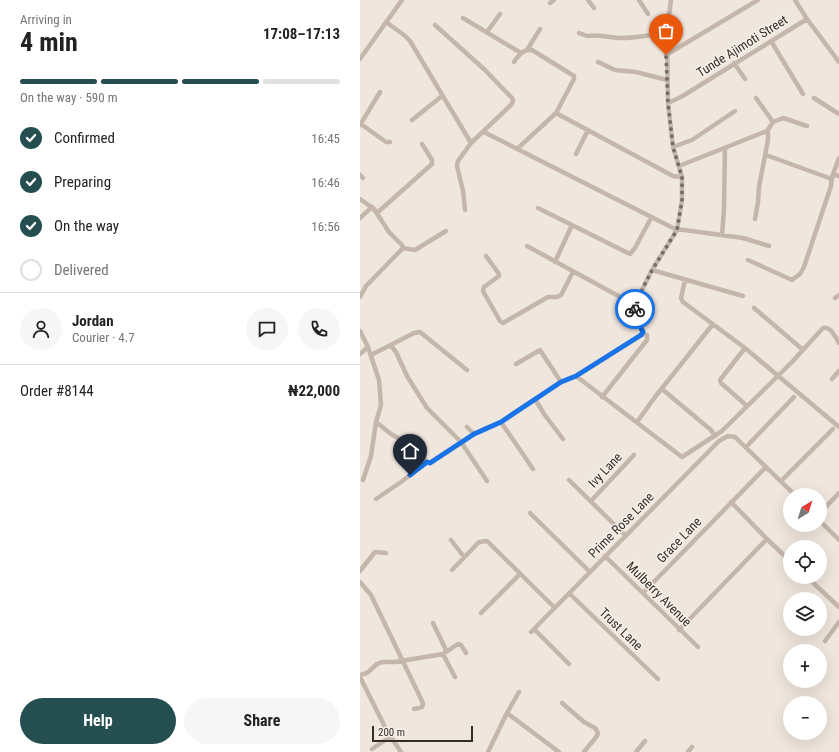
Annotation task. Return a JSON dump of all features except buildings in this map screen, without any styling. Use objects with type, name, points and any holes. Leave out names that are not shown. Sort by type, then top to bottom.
[{"type":"street","points":[[360,59],[402,0]]},
{"type":"street","points":[[588,0],[594,8]]},
{"type":"street","points":[[639,0],[648,14]]},
{"type":"street","points":[[633,304],[638,298],[652,270],[677,229],[682,200],[682,177],[673,147],[668,103],[666,55],[667,32],[672,0]]},
{"type":"street","points":[[666,55],[758,0]]},
{"type":"street","points":[[795,0],[807,19],[839,62]]},
{"type":"street","points":[[487,32],[500,14]]},
{"type":"street","points":[[464,18],[521,53]]},
{"type":"street","name":"Tunde Ajimoti Street","points":[[668,103],[681,97],[807,19]]},
{"type":"street","points":[[386,22],[410,41],[471,144]]},
{"type":"street","points":[[435,25],[485,70],[512,98],[513,102],[461,156],[457,166],[463,191],[465,210]]},
{"type":"street","points":[[514,62],[521,53],[527,50],[540,29]]},
{"type":"street","points":[[579,33],[587,36],[637,38],[667,32]]},
{"type":"street","points":[[771,41],[803,94]]},
{"type":"street","points":[[517,149],[556,113],[574,79],[574,76],[532,50],[527,50]]},
{"type":"street","points":[[598,62],[615,70],[636,72],[667,80]]},
{"type":"street","points":[[734,63],[745,79]]},
{"type":"street","points":[[380,92],[360,124],[386,142],[390,142]]},
{"type":"street","points":[[412,120],[442,96]]},
{"type":"street","points":[[756,98],[773,122]]},
{"type":"street","points":[[814,98],[839,114]]},
{"type":"street","points":[[673,147],[692,140],[706,132],[735,111]]},
{"type":"street","points":[[556,113],[673,176],[682,177]]},
{"type":"street","points":[[679,166],[767,131],[773,122],[783,118],[787,118],[807,126]]},
{"type":"street","points":[[576,154],[588,130]]},
{"type":"street","points":[[755,219],[759,187],[766,155],[768,140],[767,131]]},
{"type":"street","points":[[484,132],[651,218],[677,229],[743,238],[769,246]]},
{"type":"street","points":[[377,213],[432,164],[432,160],[422,144]]},
{"type":"street","points":[[722,235],[725,148]]},
{"type":"street","points":[[766,155],[829,178],[836,175],[839,176]]},
{"type":"street","points":[[748,260],[792,280],[800,274],[804,267],[839,158]]},
{"type":"street","points":[[360,199],[372,207],[388,232],[402,245],[403,248],[415,250],[446,231]]},
{"type":"street","points":[[360,218],[372,207]]},
{"type":"street","points":[[538,208],[630,254],[635,248],[651,218]]},
{"type":"street","points":[[555,262],[572,225]]},
{"type":"street","points":[[527,246],[633,304],[635,308],[635,317],[643,334],[647,335],[647,340],[602,397]]},
{"type":"street","points":[[360,297],[366,286],[403,248]]},
{"type":"street","points":[[486,256],[499,276],[484,287],[483,292],[500,321],[503,323],[548,297],[557,297],[561,295],[573,272]]},
{"type":"street","points":[[652,270],[743,296]]},
{"type":"street","points":[[685,280],[681,298],[682,302],[745,348],[839,427]]},
{"type":"street","points":[[754,308],[802,349]]},
{"type":"street","points":[[637,422],[713,324]]},
{"type":"street","points":[[576,376],[680,457],[683,457],[722,431],[822,328],[826,327],[831,331],[839,343]]},
{"type":"street","points":[[360,331],[368,347],[379,380],[381,405],[376,422],[371,456],[363,480]]},
{"type":"street","points":[[371,355],[414,332],[420,332],[467,370]]},
{"type":"street","points":[[376,499],[427,462],[430,463],[474,434],[501,422],[561,382],[576,376],[643,334]]},
{"type":"street","points":[[389,346],[396,352],[407,376],[427,408],[461,442],[487,481]]},
{"type":"street","points":[[360,354],[368,347]]},
{"type":"street","points":[[745,348],[720,380],[747,406]]},
{"type":"street","points":[[516,364],[540,350],[561,382]]},
{"type":"street","points":[[832,379],[839,371]]},
{"type":"street","points":[[662,389],[711,430],[715,436]]},
{"type":"street","points":[[788,488],[746,447],[794,397]]},
{"type":"street","points":[[535,399],[544,414],[563,439]]},
{"type":"street","points":[[376,422],[391,434],[415,449],[427,462]]},
{"type":"street","points":[[501,422],[533,469]]},
{"type":"street","points":[[467,427],[474,434]]},
{"type":"street","points":[[781,481],[833,429]]},
{"type":"street","name":"Prime Rose Lane","points":[[569,664],[533,631],[719,441],[728,436],[735,437],[746,447]]},
{"type":"street","name":"Ivy Lane","points":[[591,501],[634,455]]},
{"type":"street","name":"Grace Lane","points":[[643,593],[766,467]]},
{"type":"street","points":[[569,480],[626,536]]},
{"type":"street","points":[[827,506],[839,494]]},
{"type":"street","points":[[731,502],[783,554]]},
{"type":"street","points":[[530,513],[590,572]]},
{"type":"street","points":[[827,528],[839,540]]},
{"type":"street","points":[[679,630],[767,539]]},
{"type":"street","points":[[451,540],[464,557]]},
{"type":"street","points":[[452,570],[480,542],[487,541],[555,608]]},
{"type":"street","points":[[360,572],[375,552],[386,553]]},
{"type":"street","name":"Mulberry Avenue","points":[[606,556],[679,630],[698,647]]},
{"type":"street","points":[[481,613],[520,574]]},
{"type":"street","points":[[360,582],[372,595],[423,704],[422,707],[414,709]]},
{"type":"street","points":[[814,584],[839,607]]},
{"type":"street","name":"Trust Lane","points":[[570,594],[658,679]]},
{"type":"street","points":[[825,641],[839,622]]},
{"type":"street","points":[[433,623],[446,650],[444,653],[455,678]]},
{"type":"street","points":[[401,752],[390,737],[360,676],[367,673],[377,664],[382,662],[444,653],[460,644],[466,653]]},
{"type":"street","points":[[488,752],[519,692]]},
{"type":"street","points":[[562,703],[584,722],[595,728],[598,733],[584,752]]},
{"type":"street","points":[[507,713],[559,752]]},
{"type":"street","points":[[372,749],[390,737]]},
{"type":"street","points":[[636,752],[645,741]]},
{"type":"street","points":[[688,752],[692,747]]},
{"type":"way so far","points":[[635,309],[633,304],[638,298],[652,270],[672,240],[677,228],[682,200],[682,177],[673,147],[668,103],[666,55]]},
{"type":"route","points":[[410,475],[427,462],[430,463],[474,434],[501,422],[561,382],[576,376],[643,334],[635,317],[635,309]]}]
